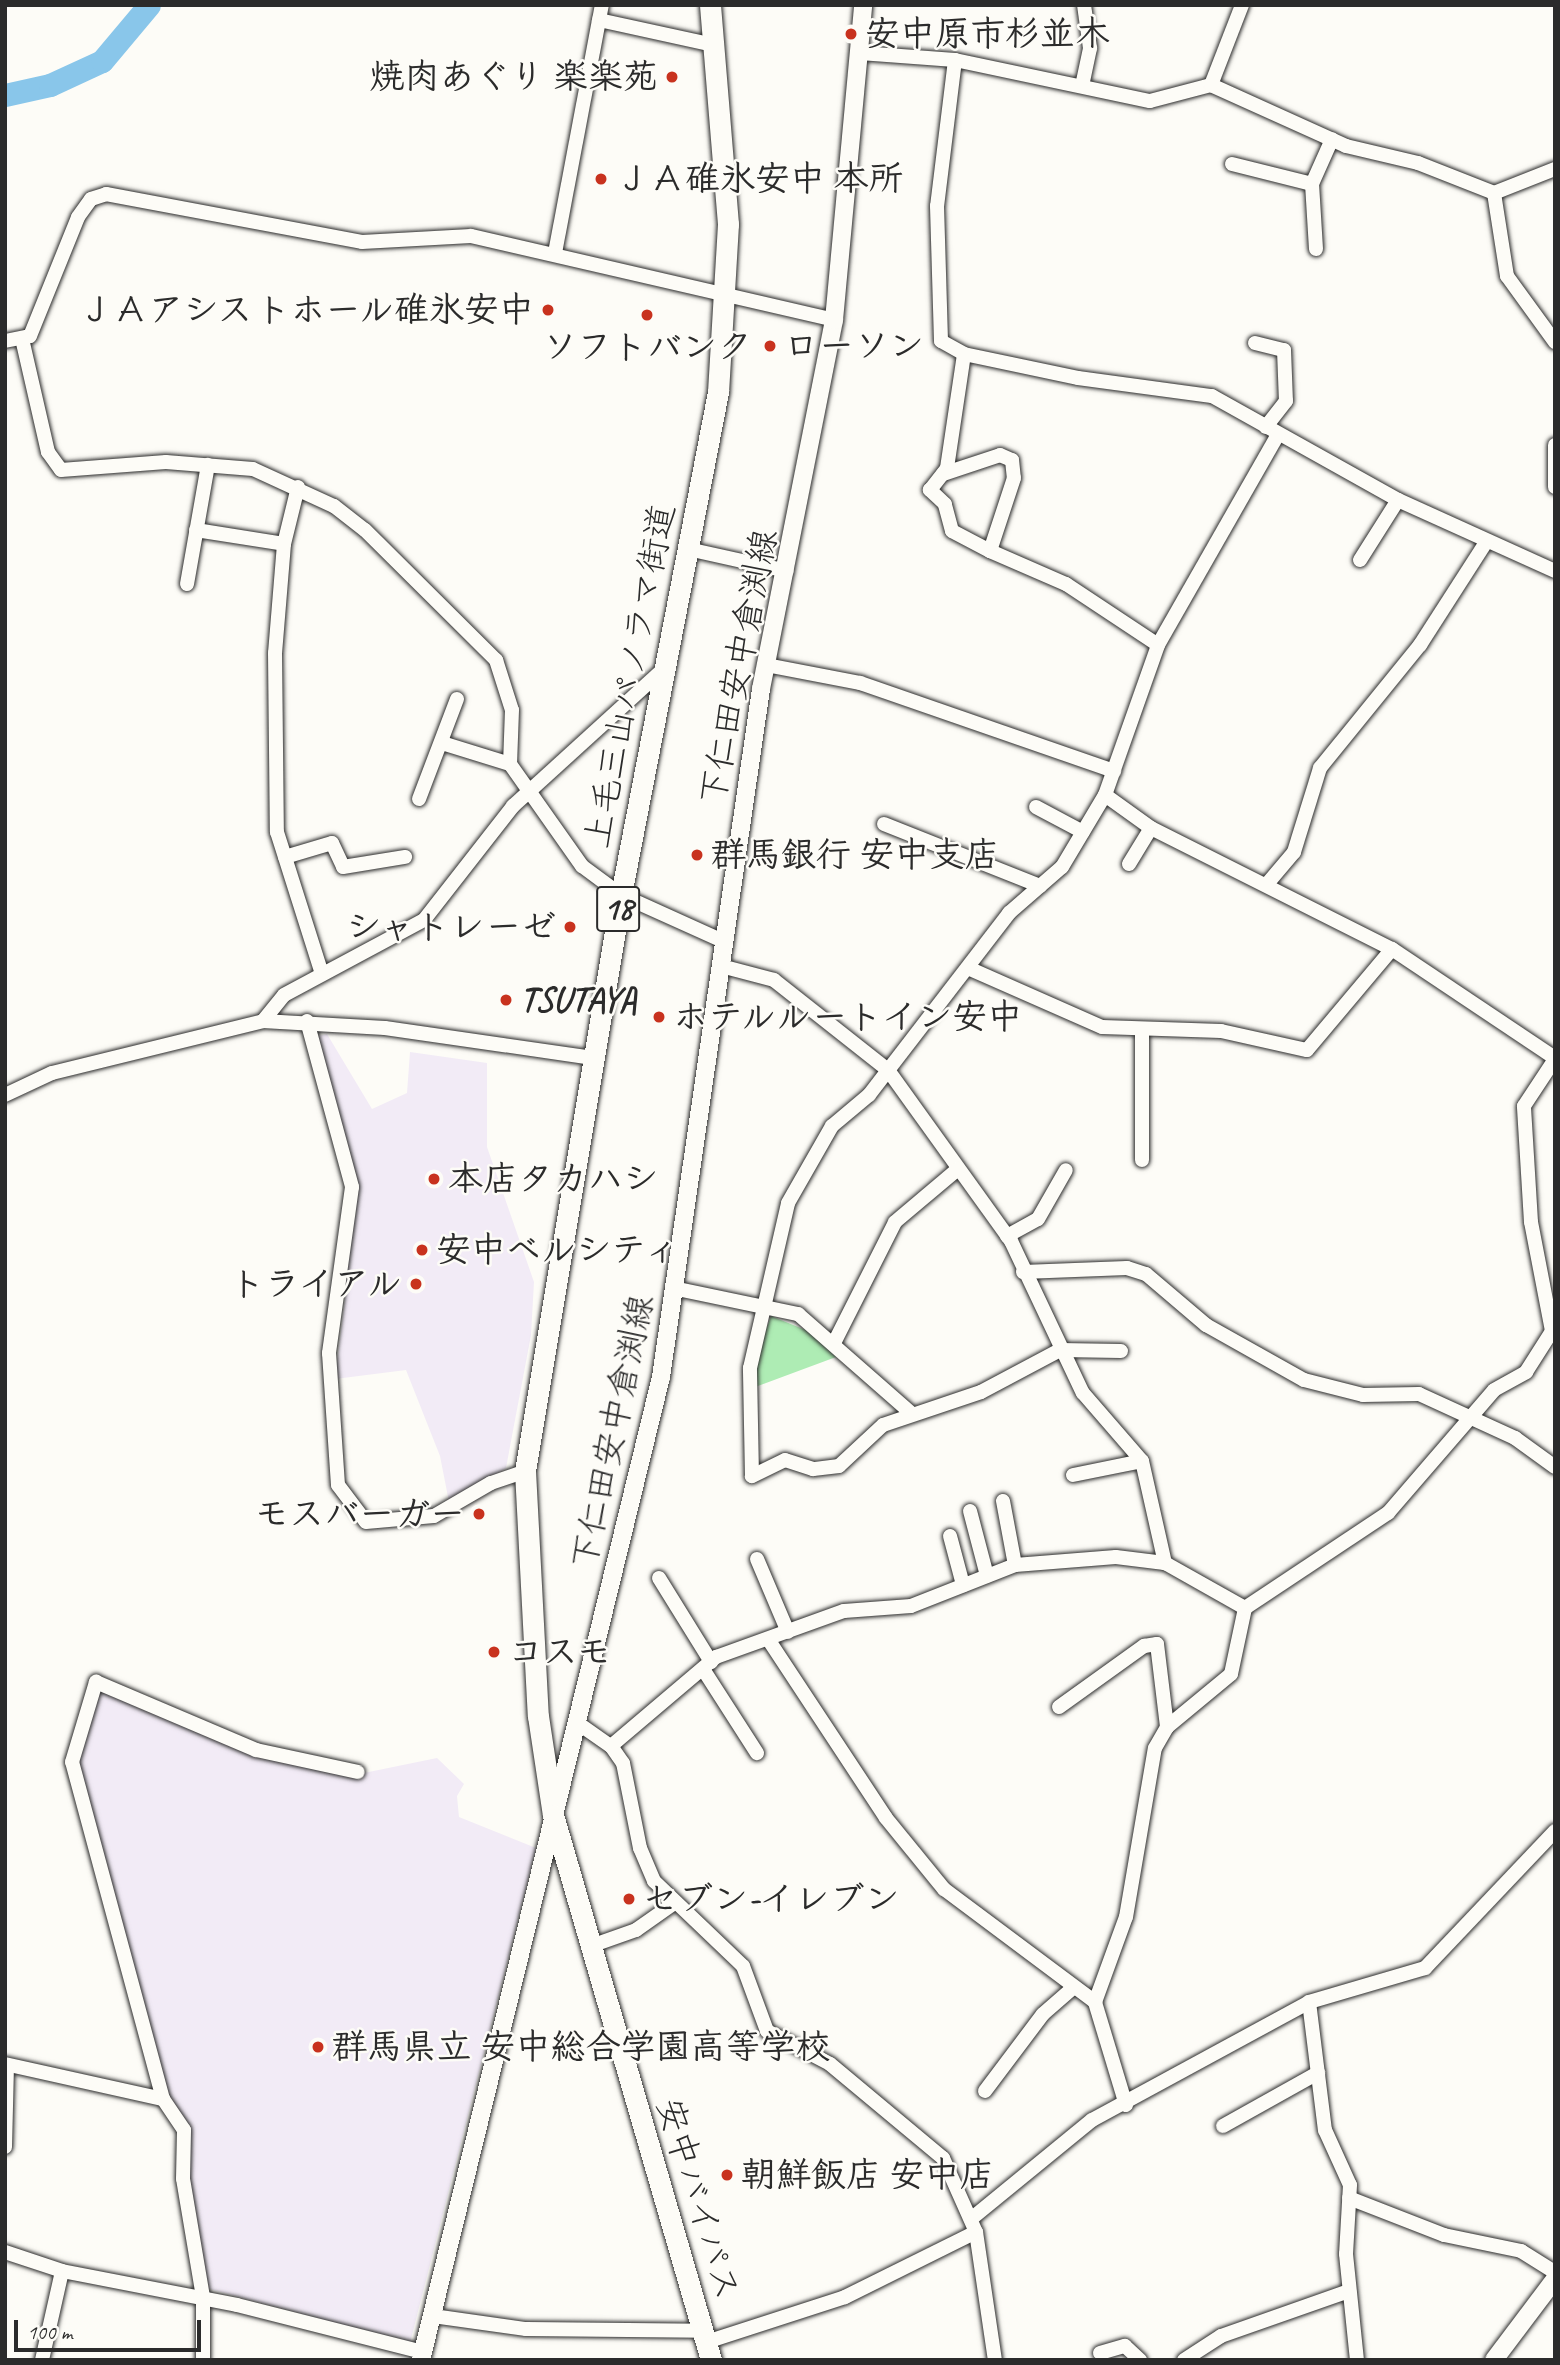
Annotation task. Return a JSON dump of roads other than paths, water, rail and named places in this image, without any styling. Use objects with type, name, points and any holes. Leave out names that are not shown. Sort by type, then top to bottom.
[{"type":"highway","name":"上毛三山パノラマ街道","points":[[552,1815],[535,1678],[525,1472],[621,895],[668,665],[718,392],[727,297],[728,223],[710,5]]},
{"type":"highway","name":"安中バイパス","points":[[552,1815],[588,1947],[706,2344]]},
{"type":"main road","name":"下仁田安中倉渕線","points":[[422,2356],[552,1815],[579,1724],[678,1289],[721,966],[766,665],[787,571],[834,320],[863,5]]},
{"type":"main road","points":[[1494,2360],[1555,2279]]},
{"type":"street","points":[[555,253],[602,5]]},
{"type":"street","points":[[1082,86],[1090,48],[1084,5]]},
{"type":"street","points":[[1211,85],[1242,5]]},
{"type":"street","points":[[599,20],[714,46]]},
{"type":"street","points":[[860,53],[955,60],[1150,101],[1211,85],[1332,139],[1494,193],[1555,169]]},
{"type":"street","points":[[955,60],[937,206],[941,341],[964,354],[1212,396],[1398,500],[1555,571]]},
{"type":"street","points":[[1316,249],[1312,184],[1332,139]]},
{"type":"street","points":[[1232,164],[1312,184]]},
{"type":"street","points":[[1494,193],[1507,276],[1555,342]]},
{"type":"street","points":[[510,764],[512,710],[496,660],[365,530],[298,487],[253,469],[166,462],[78,472],[52,464],[23,343],[78,217],[91,199],[106,194],[362,242],[471,236],[716,288],[727,297],[834,320]]},
{"type":"street","points":[[5,341],[23,343]]},
{"type":"street","points":[[1121,1351],[1060,1350],[981,1392],[910,1412],[883,1425],[839,1466],[813,1469],[785,1460],[752,1476],[750,1368],[769,1304],[788,1203],[832,1126],[888,1070],[1009,913],[1062,867],[1105,795],[1158,645],[1286,401],[1284,350],[1255,343]]},
{"type":"street","points":[[964,354],[943,474],[930,490],[945,503],[952,531],[989,551],[1066,584],[1158,645]]},
{"type":"street","points":[[1555,445],[1555,487]]},
{"type":"street","points":[[943,474],[1000,455],[1013,460],[1014,478],[989,551]]},
{"type":"street","points":[[187,584],[208,465]]},
{"type":"street","points":[[298,487],[284,544],[275,653],[277,832],[322,974]]},
{"type":"street","points":[[1360,560],[1398,500]]},
{"type":"street","points":[[196,530],[284,544]]},
{"type":"street","points":[[1267,884],[1294,852],[1320,768],[1420,645],[1486,542]]},
{"type":"street","points":[[688,549],[787,571]]},
{"type":"street","points":[[263,1021],[284,995],[424,920],[530,791],[668,665]]},
{"type":"street","points":[[766,665],[860,683],[1114,771]]},
{"type":"street","points":[[419,799],[457,699]]},
{"type":"street","points":[[442,743],[510,764],[582,866],[621,895],[725,942]]},
{"type":"street","points":[[1105,795],[1151,828],[1392,949],[1555,1058],[1524,1106],[1531,1222],[1552,1331],[1526,1372],[1494,1390],[1388,1513],[1245,1608],[1231,1674],[1167,1727]]},
{"type":"street","points":[[1036,807],[1083,832]]},
{"type":"street","points":[[884,824],[1040,886]]},
{"type":"street","points":[[1129,864],[1151,828]]},
{"type":"street","points":[[285,857],[332,843],[343,867],[405,857]]},
{"type":"street","points":[[968,968],[1101,1027],[1221,1031],[1307,1050],[1392,949]]},
{"type":"street","points":[[721,966],[775,980],[888,1070],[1007,1236],[1083,1393],[1142,1461],[1165,1563]]},
{"type":"street","points":[[5,1095],[52,1073],[263,1021],[307,1021],[593,1058]]},
{"type":"street","points":[[307,1021],[352,1187],[329,1353],[338,1485],[366,1522],[434,1516],[491,1483],[525,1472]]},
{"type":"street","points":[[1142,1030],[1142,1160]]},
{"type":"street","points":[[835,1341],[895,1222],[958,1169]]},
{"type":"street","points":[[1007,1236],[1038,1219],[1066,1170]]},
{"type":"street","points":[[1023,1272],[1127,1268],[1146,1274],[1206,1325],[1304,1380],[1363,1395],[1419,1394],[1515,1438],[1555,1467]]},
{"type":"street","points":[[678,1289],[769,1304],[798,1314],[835,1341],[910,1412]]},
{"type":"street","points":[[1073,1475],[1142,1461]]},
{"type":"street","points":[[1003,1501],[1014,1565]]},
{"type":"street","points":[[970,1511],[987,1576]]},
{"type":"street","points":[[950,1536],[963,1586]]},
{"type":"street","points":[[611,1746],[707,1665],[844,1611],[911,1606],[1014,1565],[1116,1558],[1165,1563],[1245,1608]]},
{"type":"street","points":[[757,1559],[788,1632]]},
{"type":"street","points":[[659,1578],[757,1753]]},
{"type":"street","points":[[768,1639],[886,1818],[944,1889],[1072,1989],[1095,2002]]},
{"type":"street","points":[[1059,1707],[1144,1646],[1157,1644],[1167,1727],[1149,1774],[1126,1917],[1095,2002],[1126,2105]]},
{"type":"street","points":[[203,2360],[203,2297],[183,2179],[184,2130],[163,2098],[72,1762],[96,1682],[256,1750],[358,1772]]},
{"type":"street","points":[[579,1724],[611,1746],[623,1763],[640,1848],[673,1904],[743,1966],[767,2031],[830,2064],[943,2158],[974,2226],[995,2360]]},
{"type":"street","points":[[433,2316],[526,2329],[706,2344],[845,2297],[974,2226],[1058,2144],[1126,2105],[1309,2002],[1425,1968],[1555,1830]]},
{"type":"street","points":[[588,1947],[636,1930],[673,1904]]},
{"type":"street","points":[[985,2091],[1043,2014],[1072,1989]]},
{"type":"street","points":[[1309,2002],[1325,2130],[1348,2176],[1349,2291],[1357,2360]]},
{"type":"street","points":[[5,2147],[6,2064],[163,2098]]},
{"type":"street","points":[[1223,2126],[1318,2073]]},
{"type":"street","points":[[1349,2198],[1444,2235],[1521,2251],[1555,2272]]},
{"type":"street","points":[[5,2252],[62,2271],[203,2297],[422,2356]]},
{"type":"street","points":[[42,2360],[62,2271]]},
{"type":"street","points":[[1184,2360],[1221,2336],[1349,2291]]},
{"type":"street","points":[[1100,2353],[1125,2347],[1140,2360]]},
{"type":"waterway","points":[[5,95],[50,85],[102,61],[149,5]]},
{"type":"place","name":"安中原市杉並木","points":[[851,34]]},
{"type":"place","name":"焼肉あぐり 楽楽苑","points":[[672,77]]},
{"type":"place","name":"ＪＡ碓氷安中 本所","points":[[601,179]]},
{"type":"place","name":"ＪＡアシストホール碓氷安中","points":[[548,310]]},
{"type":"place","name":"ソフトバンク","points":[[647,315]]},
{"type":"place","name":"ローソン","points":[[770,346]]},
{"type":"place","name":"群馬銀行 安中支店","points":[[697,855]]},
{"type":"place","name":"シャトレーゼ","points":[[570,927]]},
{"type":"place","name":"TSUTAYA","points":[[506,1000]]},
{"type":"place","name":"ホテルルートイン安中","points":[[659,1017]]},
{"type":"place","name":"本店タカハシ","points":[[434,1179]]},
{"type":"place","name":"安中ベルシティ","points":[[422,1250]]},
{"type":"place","name":"トライアル","points":[[416,1284]]},
{"type":"place","name":"モスバーガー","points":[[479,1514]]},
{"type":"place","name":"コスモ","points":[[494,1652]]},
{"type":"place","name":"セブン-イレブン","points":[[629,1899]]},
{"type":"place","name":"群馬県立 安中総合学園高等学校","points":[[318,2047]]},
{"type":"place","name":"朝鮮飯店 安中店","points":[[727,2175]]}]
